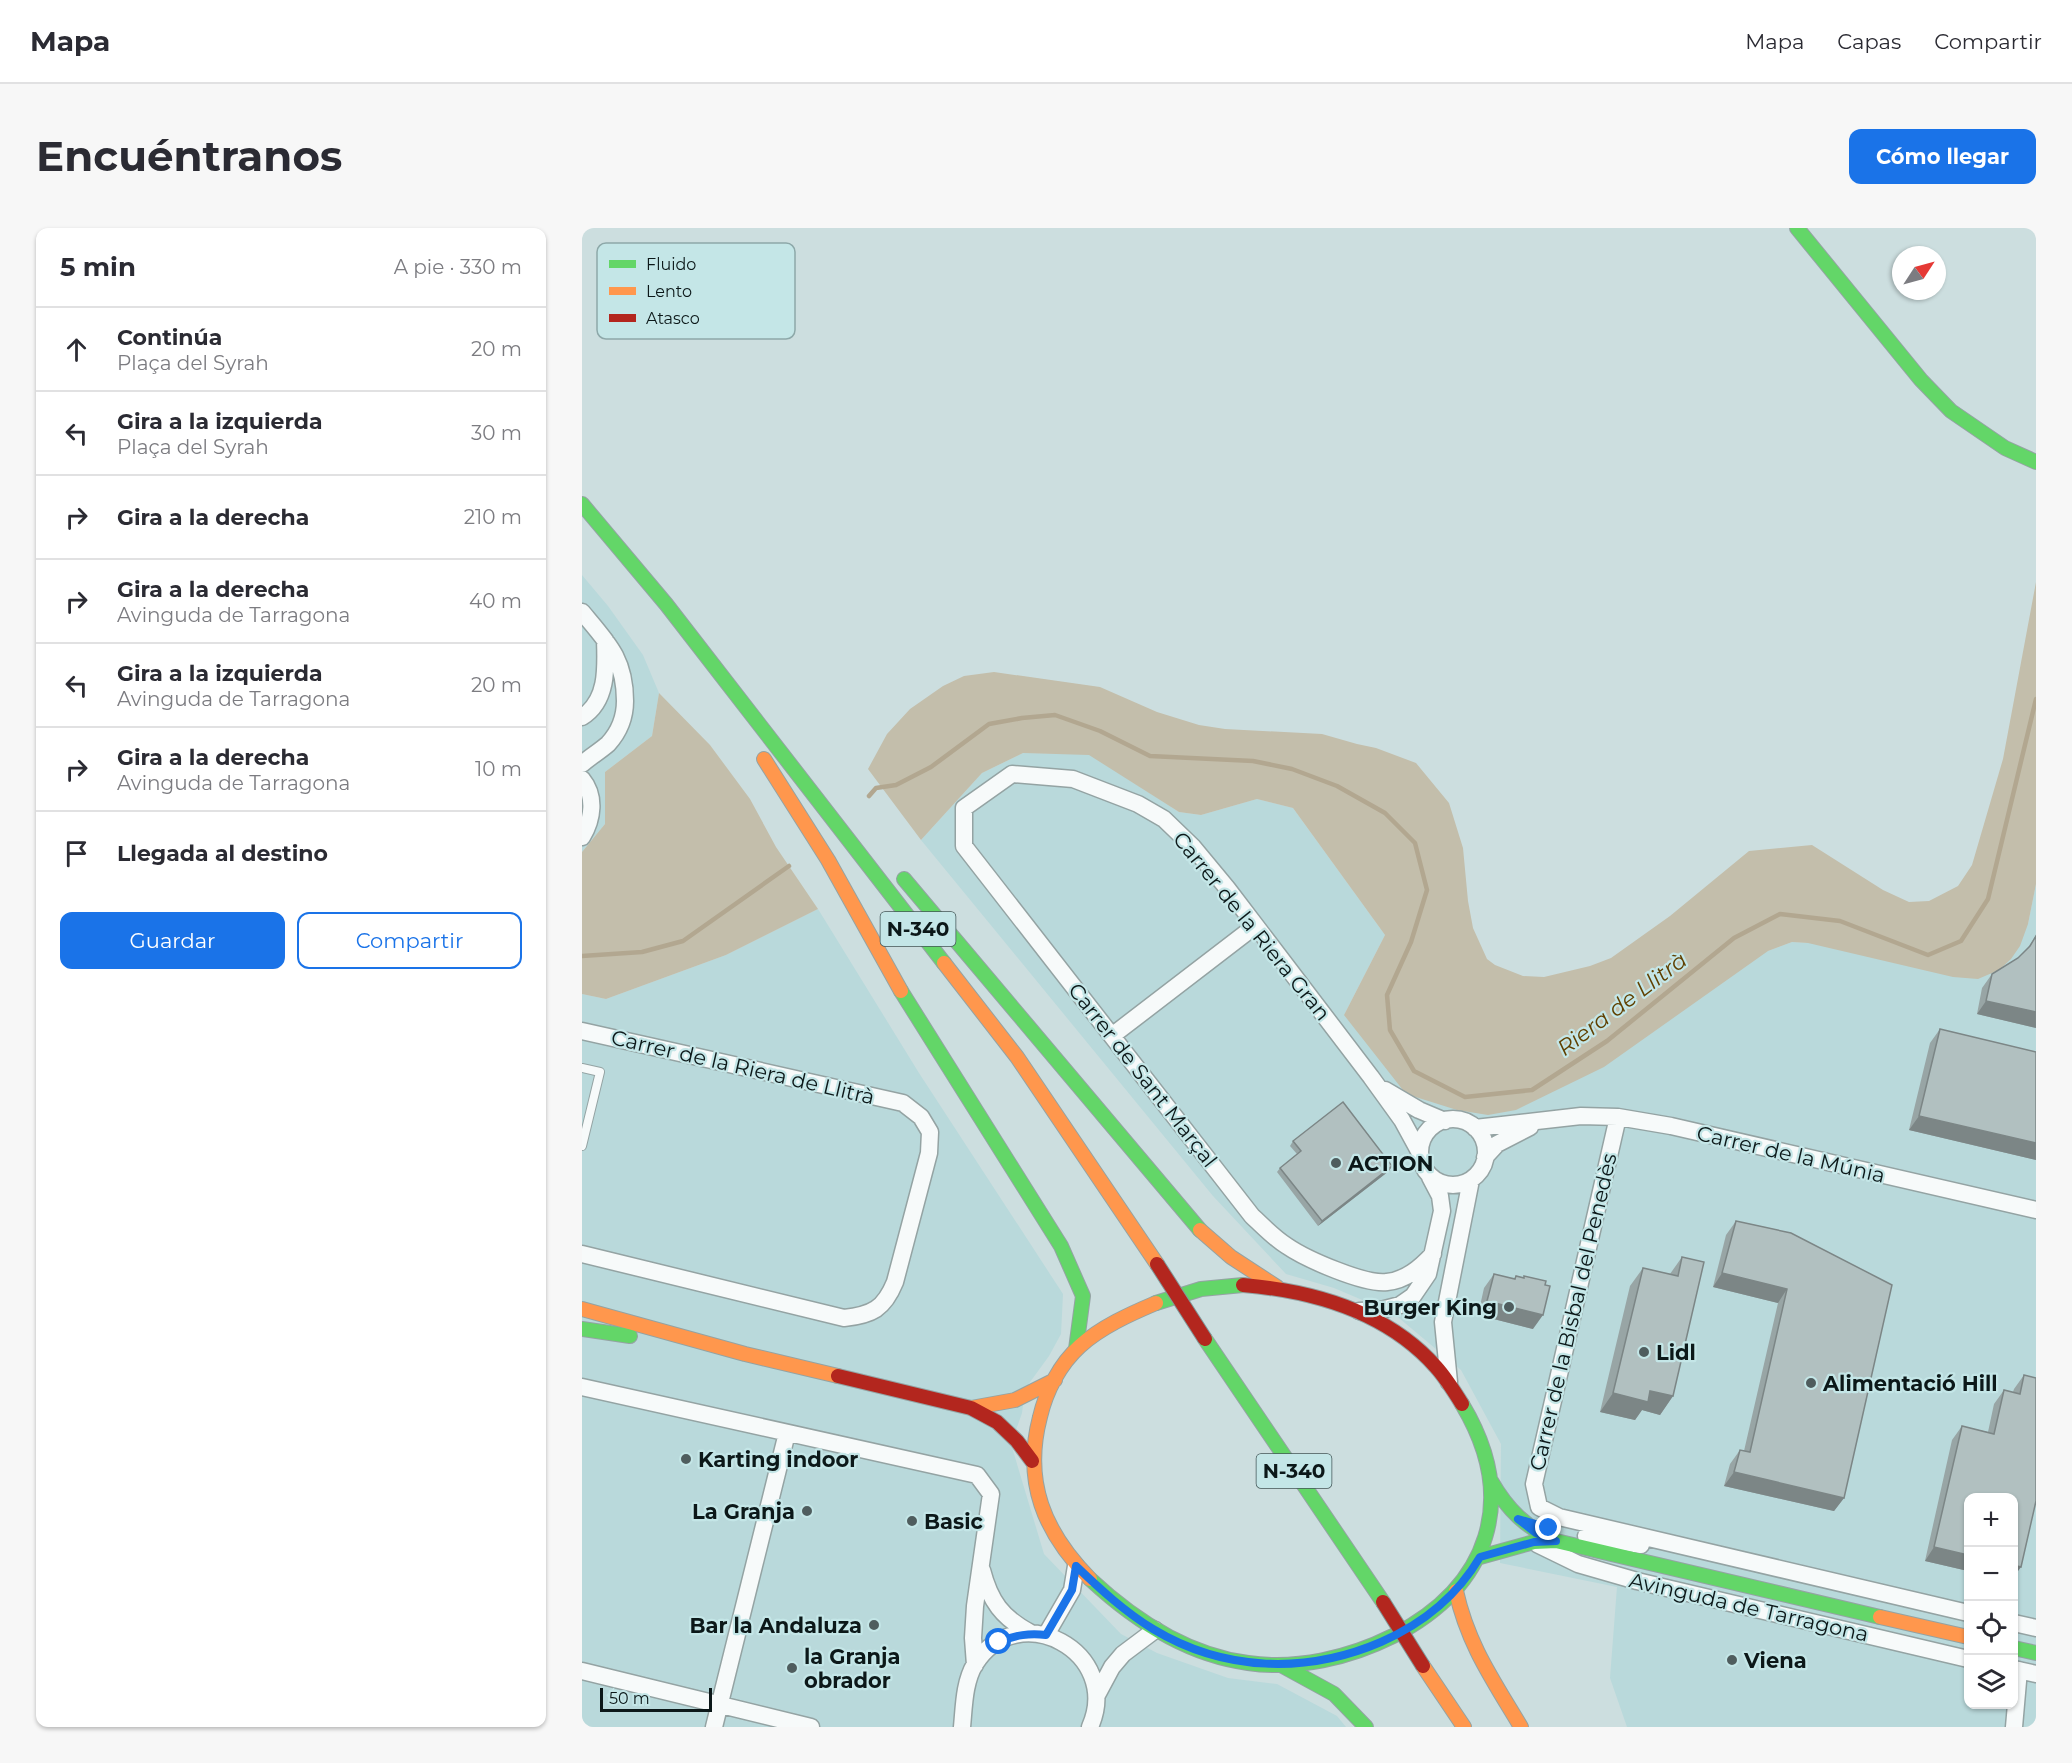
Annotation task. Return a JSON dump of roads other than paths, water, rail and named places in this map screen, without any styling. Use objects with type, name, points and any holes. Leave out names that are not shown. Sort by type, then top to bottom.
[{"type":"main road","points":[[1797,228],[1921,380],[1951,411],[2005,448],[2036,462]]},
{"type":"main road","name":"N-340","points":[[582,504],[666,604],[1017,1057],[1383,1602],[1464,1727]]},
{"type":"main road","points":[[666,604],[677,642]]},
{"type":"main road","points":[[666,604],[696,624],[762,706]]},
{"type":"main road","points":[[756,746],[828,860],[900,990],[1061,1246],[1083,1296],[1076,1349]]},
{"type":"main road","points":[[896,870],[1196,1227],[1231,1257],[1277,1287]]},
{"type":"main road","points":[[1211,1286],[1277,1287],[1305,1292],[1358,1311],[1412,1344],[1428,1358],[1449,1383],[1470,1416],[1483,1447],[1491,1481],[1489,1522],[1480,1557],[1455,1591],[1426,1616],[1398,1634],[1369,1647],[1323,1661],[1281,1665],[1254,1664],[1192,1648],[1155,1630],[1125,1610],[1076,1566],[1058,1542],[1044,1516],[1034,1484],[1032,1461],[1032,1440],[1037,1421],[1055,1380],[1076,1349],[1119,1321],[1176,1296],[1211,1286]]},
{"type":"main road","points":[[582,1309],[745,1354],[971,1408],[997,1422],[1017,1441],[1032,1461]]},
{"type":"main road","points":[[582,1329],[745,1354]]},
{"type":"main road","points":[[971,1408],[1002,1406],[1029,1396],[1055,1380]]},
{"type":"main road","name":"Avinguda de Tarragona","points":[[1491,1481],[1501,1500],[1518,1519],[1536,1533],[1556,1541],[1964,1636]]},
{"type":"main road","name":"Avinguda de Tarragona","points":[[1480,1557],[1534,1542],[1556,1541]]},
{"type":"main road","points":[[1455,1591],[1462,1617],[1476,1652],[1521,1727]]},
{"type":"main road","points":[[2018,1649],[2036,1653]]},
{"type":"main road","points":[[1281,1665],[1334,1694],[1366,1727]]},
{"type":"street","points":[[582,612],[605,640],[619,662],[625,680],[625,712],[618,730],[608,743],[582,764]]},
{"type":"street","points":[[582,717],[599,699],[606,675],[605,640]]},
{"type":"street","name":"Carrer de la Riera Gran","points":[[1012,774],[1073,779],[1138,804],[1164,819],[1193,847],[1371,1077],[1402,1120],[1420,1153]]},
{"type":"street","name":"Carrer de Sant Marçal","points":[[1012,774],[964,808],[964,846],[1252,1216],[1287,1246],[1325,1265],[1360,1278],[1385,1282],[1404,1277],[1421,1267],[1433,1254]]},
{"type":"street","points":[[582,778],[591,796],[592,812],[588,827],[582,837]]},
{"type":"street","points":[[1113,1035],[1255,926]]},
{"type":"street","name":"Carrer de la Riera de Llitrà","points":[[582,1031],[903,1102],[921,1117],[930,1132],[929,1153],[895,1282],[888,1299],[877,1309],[858,1317],[844,1318],[582,1254]]},
{"type":"street","name":"Carrer de la Riera Gran","points":[[1371,1077],[1392,1096],[1445,1120]]},
{"type":"street","name":"Carrer de la Múnia","points":[[1475,1128],[1581,1116],[1618,1117],[1677,1127],[2036,1210]]},
{"type":"street","name":"Carrer de la Bisbal del Penedès","points":[[1539,1507],[1534,1484],[1618,1117]]},
{"type":"street","points":[[1358,1311],[1381,1310],[1400,1305],[1413,1296],[1428,1274],[1442,1211],[1440,1196],[1423,1167],[1420,1153],[1422,1140],[1429,1129],[1445,1120],[1452,1119],[1475,1128],[1484,1139],[1486,1150],[1484,1164],[1478,1175],[1455,1186],[1442,1184],[1430,1177]]},
{"type":"street","name":"Carrer de la Múnia","points":[[1485,1157],[1497,1144],[1515,1133],[1544,1121]]},
{"type":"street","points":[[1449,1383],[1443,1322],[1471,1180]]},
{"type":"street","points":[[582,1387],[977,1475],[991,1494],[975,1606],[973,1638],[975,1665]]},
{"type":"street","points":[[714,1727],[787,1433]]},
{"type":"street","name":"Avinguda de Tarragona","points":[[1539,1507],[1559,1517],[1964,1611]]},
{"type":"street","name":"Avinguda de Tarragona","points":[[1518,1519],[1602,1540],[1638,1545],[1680,1545]]},
{"type":"street","name":"Avinguda de Tarragona","points":[[1534,1542],[1578,1564],[1637,1581],[1964,1658]]},
{"type":"street","points":[[981,1566],[987,1590],[1001,1611],[1015,1624],[1066,1643],[1082,1657],[1092,1675],[1097,1695],[1095,1716],[1090,1727]]},
{"type":"street","points":[[1039,1634],[1072,1590],[1076,1566]]},
{"type":"street","points":[[2018,1624],[2036,1628]]},
{"type":"street","points":[[1097,1695],[1112,1667],[1123,1654],[1155,1630]]},
{"type":"street","points":[[964,1725],[969,1720],[965,1700],[968,1682],[975,1665],[985,1652],[1014,1635],[1039,1634]]},
{"type":"street","points":[[2018,1670],[2036,1674]]},
{"type":"street","points":[[582,1671],[811,1727]]},
{"type":"street","points":[[2014,1727],[2015,1709]]},
{"type":"lane","points":[[582,1068],[600,1072],[582,1146]]},
{"type":"waterway","name":"Riera de Llitrà","points":[[869,796],[876,788],[896,785],[931,767],[989,724],[1055,715],[1100,731],[1150,756],[1253,761],[1292,769],[1337,786],[1385,813],[1415,843],[1427,890],[1411,942],[1387,995],[1390,1030],[1414,1071],[1465,1097],[1532,1090],[1607,1041],[1734,938],[1780,914],[1840,921],[1928,955],[1961,941],[1988,899],[2036,699]]},
{"type":"waterway","name":"Riera de Llitrà","points":[[582,956],[642,952],[683,941],[789,866]]},
{"type":"place","name":"ACTION","points":[[1336,1163]]},
{"type":"place","name":"Burger King","points":[[1509,1307]]},
{"type":"place","name":"Lidl","points":[[1644,1352]]},
{"type":"place","name":"Alimentació Hill","points":[[1811,1383]]},
{"type":"place","name":"Karting indoor","points":[[686,1459]]},
{"type":"place","name":"La Granja","points":[[807,1511]]},
{"type":"place","name":"Basic","points":[[912,1521]]},
{"type":"place","name":"Bar la Andaluza","points":[[874,1625]]},
{"type":"place","name":"Viena","points":[[1732,1660]]},
{"type":"place","name":"la Granja obrador","points":[[792,1668]]}]
